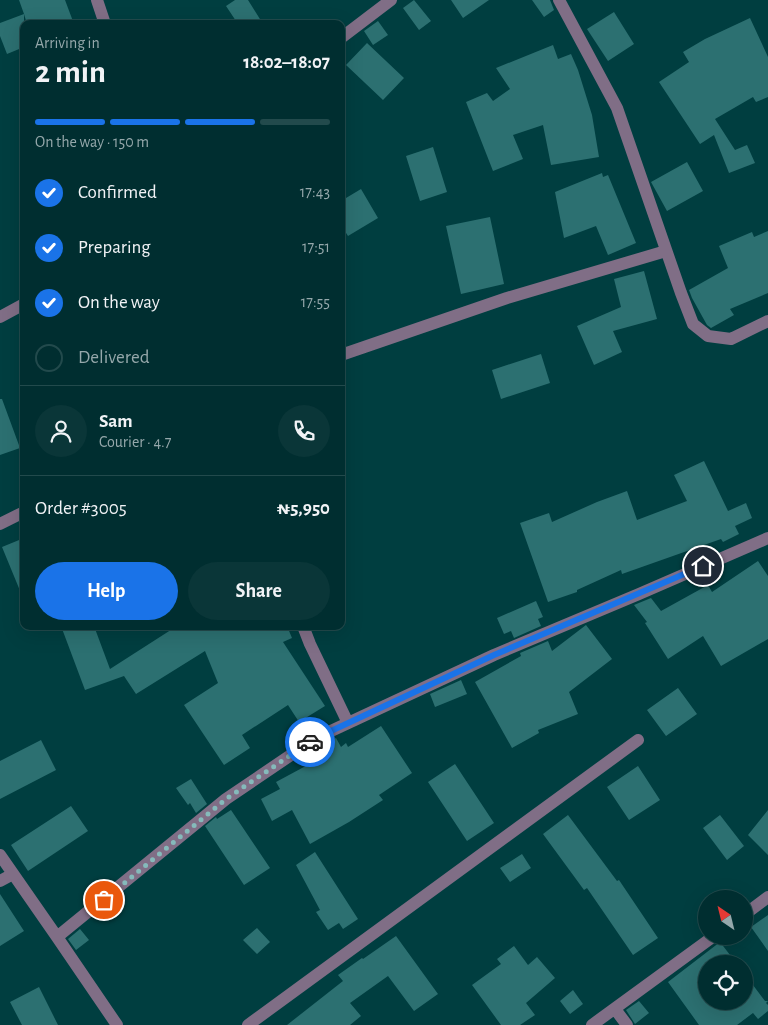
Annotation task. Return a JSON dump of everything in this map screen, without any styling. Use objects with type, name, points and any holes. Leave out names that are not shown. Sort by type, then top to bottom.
[{"type":"street","points":[[97,0],[104,20]]},
{"type":"street","points":[[345,35],[391,0]]},
{"type":"street","points":[[559,0],[617,108],[693,324],[708,336],[730,339],[768,321]]},
{"type":"street","points":[[345,354],[507,298],[666,251]]},
{"type":"street","points":[[0,317],[20,306]]},
{"type":"street","points":[[0,524],[20,514]]},
{"type":"street","points":[[57,937],[226,799],[316,738],[494,655],[768,538]]},
{"type":"street","points":[[305,630],[348,723]]},
{"type":"street","points":[[248,1025],[638,740]]},
{"type":"street","points":[[0,855],[116,1025]]},
{"type":"street","points":[[0,881],[13,874]]},
{"type":"street","points":[[753,908],[768,897]]},
{"type":"street","points":[[592,1025],[702,945]]},
{"type":"street","points":[[614,1009],[627,1025]]},
{"type":"building","points":[[19,0],[65,0],[72,20],[26,20]]},
{"type":"building","points":[[235,0],[248,0],[260,20],[235,20],[226,6]]},
{"type":"building","points":[[414,0],[431,21],[419,30],[403,8]]},
{"type":"building","points":[[451,0],[489,0],[463,18]]},
{"type":"building","points":[[532,0],[550,0],[554,10],[544,17]]},
{"type":"building","points":[[614,12],[634,44],[608,61],[587,29]]},
{"type":"building","points":[[24,14],[24,20],[20,20],[20,49],[7,54],[0,36],[0,23]]},
{"type":"building","points":[[750,18],[768,57],[768,97],[756,102],[753,97],[715,119],[735,150],[747,145],[755,163],[729,173],[714,135],[700,144],[659,82],[689,62],[683,52],[705,39]]},
{"type":"building","points":[[378,21],[388,35],[373,45],[364,31]]},
{"type":"building","points":[[367,43],[404,78],[383,100],[346,65]]},
{"type":"building","points":[[553,45],[558,59],[571,54],[578,70],[592,115],[599,157],[551,165],[543,125],[513,135],[523,159],[493,171],[466,102],[487,93],[493,101],[510,89],[496,68]]},
{"type":"building","points":[[433,147],[447,192],[420,201],[406,156]]},
{"type":"building","points":[[687,162],[703,191],[667,211],[651,182]]},
{"type":"building","points":[[602,173],[603,177],[608,175],[636,243],[608,255],[596,226],[564,238],[555,192]]},
{"type":"building","points":[[361,189],[378,218],[348,236],[345,231],[345,199]]},
{"type":"building","points":[[490,217],[504,284],[461,294],[446,226]]},
{"type":"building","points":[[768,231],[768,293],[730,309],[734,315],[711,328],[707,325],[689,290],[728,268],[719,246],[752,232],[754,237]]},
{"type":"building","points":[[644,271],[657,319],[613,331],[622,352],[594,365],[577,326],[621,307],[614,279]]},
{"type":"building","points":[[541,354],[550,383],[501,399],[492,370]]},
{"type":"building","points":[[0,399],[2,399],[20,448],[0,455]]},
{"type":"building","points":[[704,461],[728,511],[746,503],[752,518],[735,526],[739,534],[723,542],[721,539],[622,574],[621,570],[577,590],[577,592],[548,602],[520,523],[549,513],[552,522],[627,491],[637,520],[687,501],[674,475]]},
{"type":"building","points":[[20,540],[20,591],[2,547]]},
{"type":"building","points":[[758,561],[768,576],[768,639],[721,666],[703,636],[668,659],[645,623],[647,622],[634,605],[651,598],[661,611],[708,585],[712,592]]},
{"type":"building","points":[[536,601],[543,617],[538,619],[541,626],[514,638],[511,631],[504,634],[497,618]]},
{"type":"building","points":[[586,625],[612,659],[569,692],[578,714],[538,730],[539,733],[512,748],[475,682],[521,656],[520,653],[548,641],[552,651]]},
{"type":"building","points":[[62,630],[95,630],[110,669],[171,630],[289,630],[292,638],[283,642],[325,706],[299,722],[288,705],[242,735],[250,748],[224,765],[184,705],[218,683],[205,651],[136,694],[124,676],[85,690]]},
{"type":"building","points":[[461,680],[467,694],[435,707],[430,694]]},
{"type":"building","points":[[678,688],[697,714],[666,736],[647,710]]},
{"type":"building","points":[[381,726],[412,773],[379,795],[383,800],[310,844],[292,810],[272,821],[261,799],[280,789],[276,782],[328,754],[322,744],[336,738],[341,747],[346,743],[348,747]]},
{"type":"building","points":[[41,740],[56,770],[0,799],[0,761]]},
{"type":"building","points":[[455,764],[494,823],[467,841],[428,782]]},
{"type":"building","points":[[638,766],[660,800],[629,820],[607,787]]},
{"type":"building","points":[[191,779],[207,804],[196,813],[190,803],[188,805],[176,788]]},
{"type":"building","points":[[71,806],[88,831],[28,871],[11,845]]},
{"type":"building","points":[[231,810],[270,868],[244,885],[205,826],[216,817],[217,819]]},
{"type":"building","points":[[768,810],[768,855],[748,835]]},
{"type":"building","points":[[568,815],[617,881],[619,880],[658,938],[633,955],[587,888],[584,890],[543,834]]},
{"type":"building","points":[[720,815],[744,846],[727,860],[703,828]]},
{"type":"building","points":[[315,852],[358,919],[343,929],[339,923],[328,930],[316,912],[320,910],[296,865]]},
{"type":"building","points":[[522,854],[531,868],[510,882],[500,868]]},
{"type":"building","points":[[0,894],[24,931],[0,946]]},
{"type":"building","points":[[768,915],[768,951],[753,930],[753,926]]},
{"type":"building","points":[[257,928],[270,942],[257,954],[243,940]]},
{"type":"building","points":[[80,929],[89,940],[76,950],[68,939]]},
{"type":"building","points":[[396,936],[438,994],[414,1011],[388,976],[350,1003],[361,1016],[350,1025],[287,1025],[343,981],[338,975]]},
{"type":"building","points":[[716,945],[722,945],[730,955],[703,955]]},
{"type":"building","points":[[514,946],[528,965],[537,957],[555,978],[526,1003],[535,1015],[520,1025],[501,1025],[472,985],[501,964],[497,959]]},
{"type":"building","points":[[698,959],[698,1010],[753,1010],[753,985],[765,1001],[768,1001],[766,1003],[768,1011],[758,1019],[753,1013],[737,1025],[699,1025],[668,982]]},
{"type":"building","points":[[39,987],[58,1025],[22,1025],[10,1002]]},
{"type":"building","points":[[573,990],[583,1004],[570,1014],[560,1001]]},
{"type":"building","points":[[639,1001],[649,1013],[635,1024],[626,1010]]},
{"type":"way so far","points":[[104,900],[226,799],[310,742]]},
{"type":"route","points":[[310,742],[494,655],[703,566]]}]
